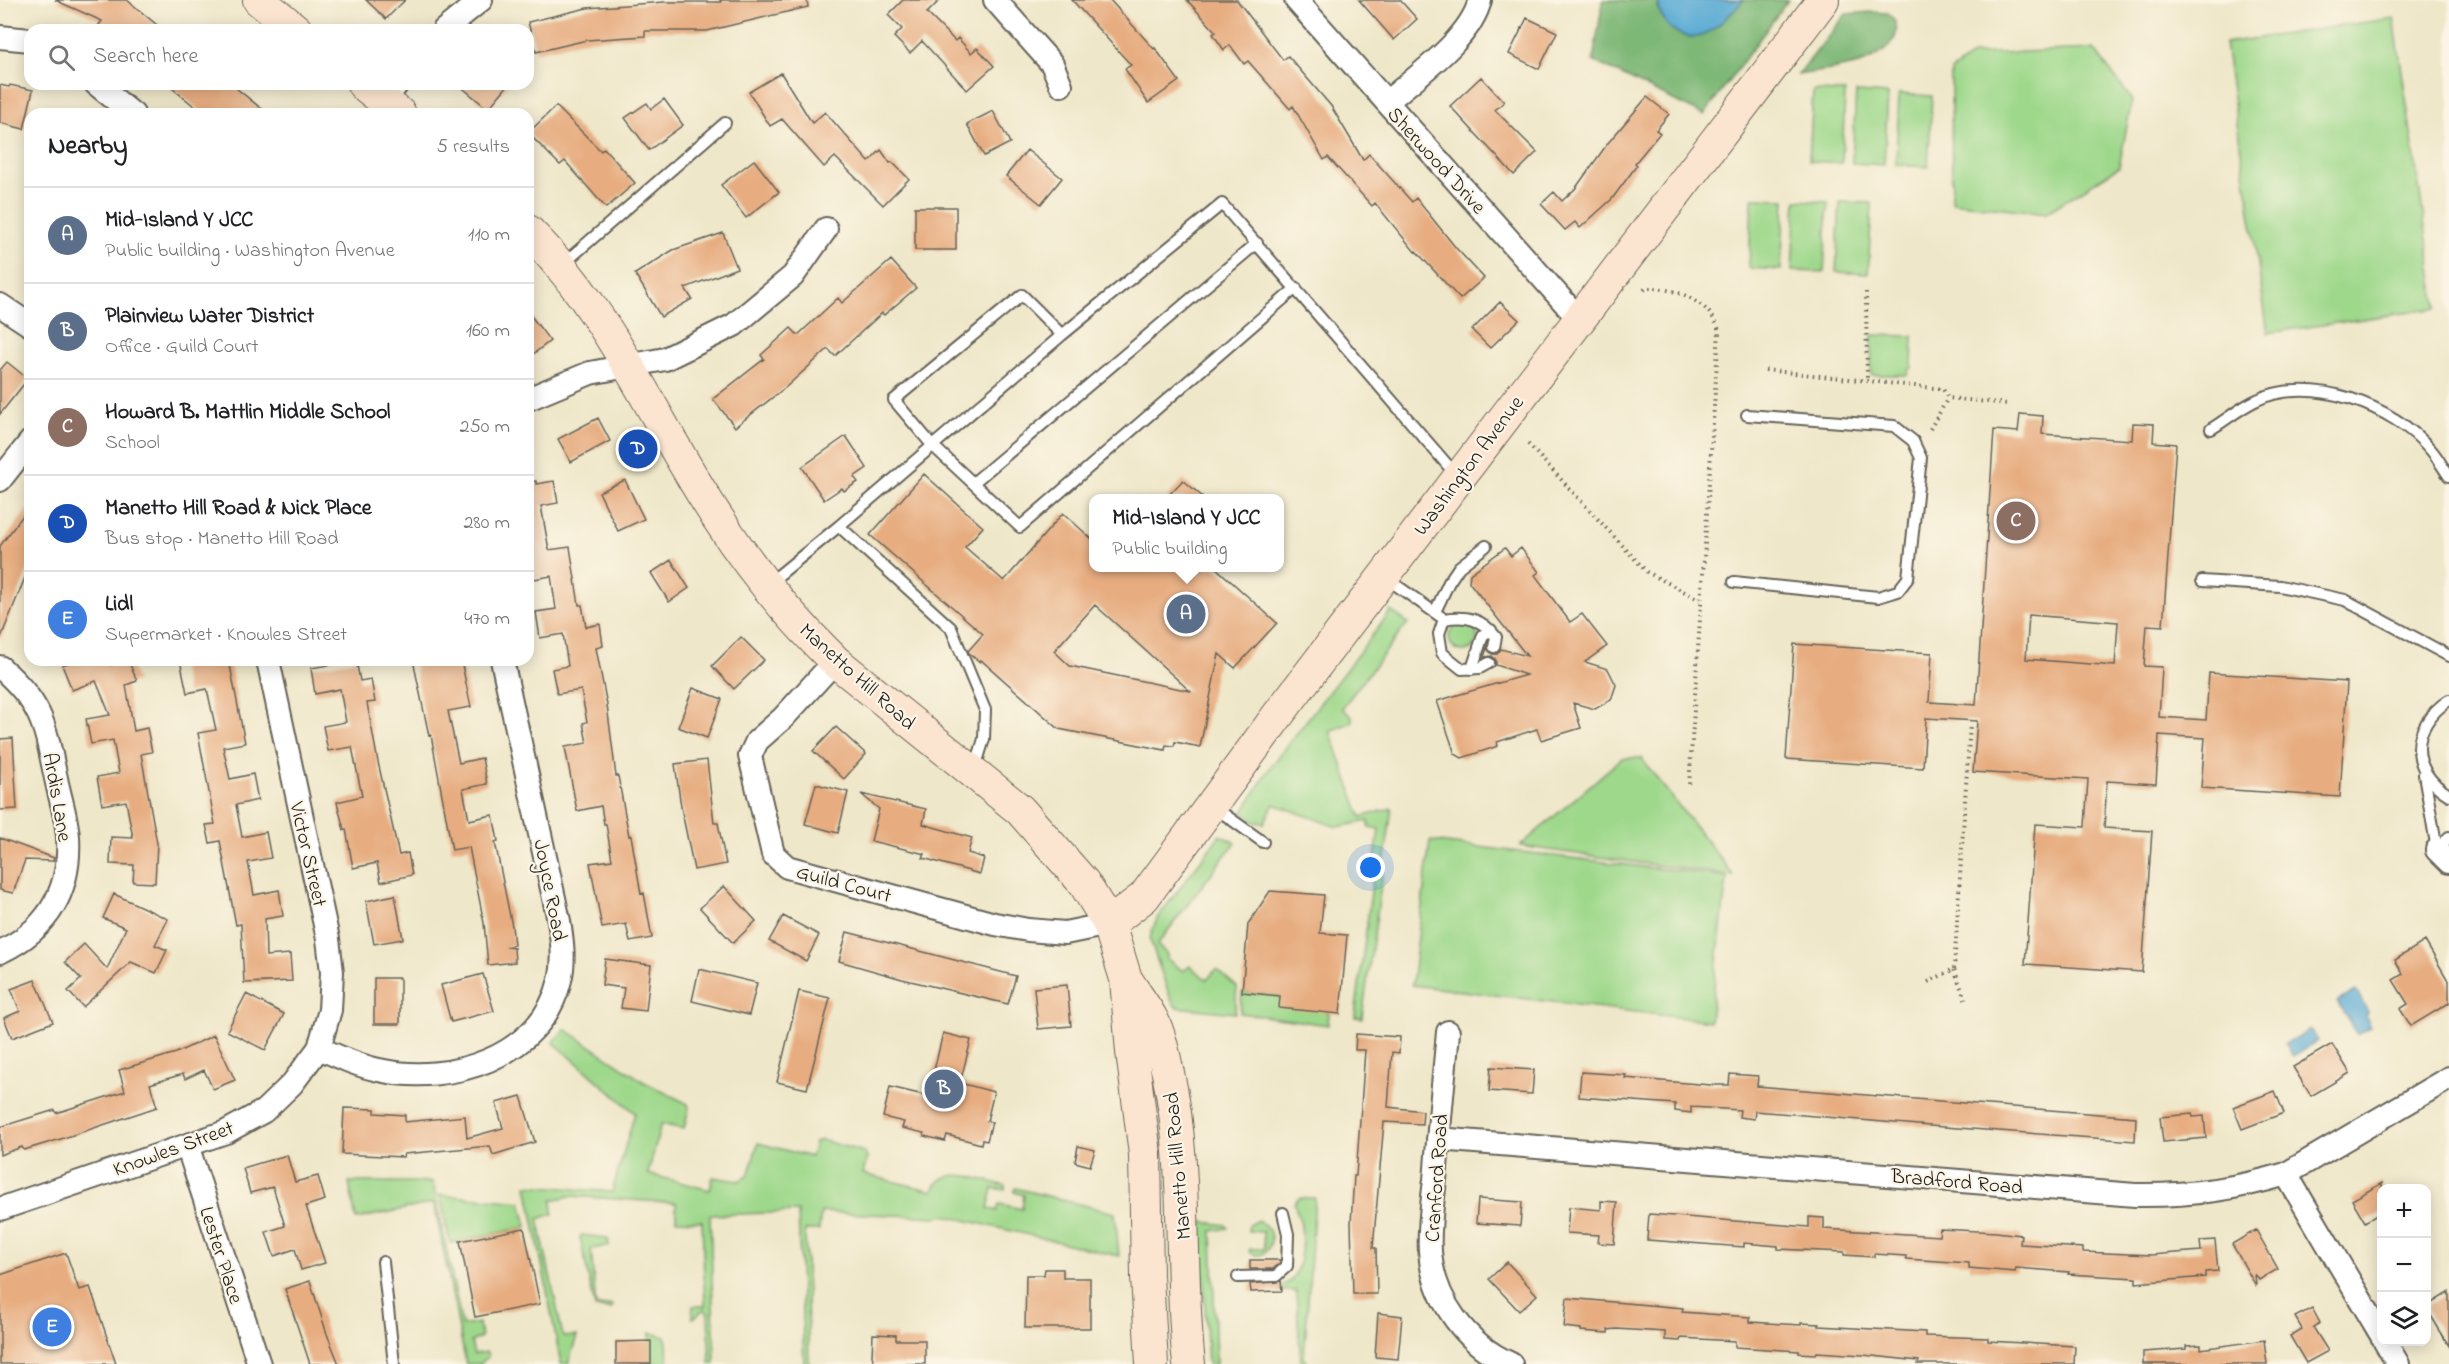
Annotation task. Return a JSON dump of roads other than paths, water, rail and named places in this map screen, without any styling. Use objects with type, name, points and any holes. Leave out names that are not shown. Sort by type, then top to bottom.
[{"type":"main road","points":[[259,0],[289,24]]},
{"type":"main road","name":"Washington Avenue","points":[[1109,924],[1144,897],[1383,576],[1823,0]]},
{"type":"main road","name":"Manetto Hill Road","points":[[534,238],[606,326],[718,520],[765,585],[835,661],[1020,810],[1084,884],[1109,924],[1126,979],[1132,1052],[1145,1154],[1149,1360]]},
{"type":"main road","name":"Manetto Hill Road","points":[[1126,979],[1154,1022],[1177,1114],[1183,1205],[1185,1332],[1188,1364]]},
{"type":"main road","points":[[1146,1206],[1183,1205]]},
{"type":"street","points":[[994,0],[1052,64],[1061,85]]},
{"type":"street","name":"Sherwood Drive","points":[[1296,0],[1579,319]]},
{"type":"street","points":[[1386,102],[1458,39],[1478,10],[1480,0]]},
{"type":"street","points":[[451,24],[479,1]]},
{"type":"street","points":[[0,37],[24,39]]},
{"type":"street","points":[[103,90],[126,108]]},
{"type":"street","points":[[534,396],[590,373],[665,359],[734,325],[793,276],[826,229]]},
{"type":"street","points":[[0,305],[24,321]]},
{"type":"street","points":[[0,480],[24,450]]},
{"type":"street","name":"Guild Court","points":[[835,661],[783,718],[757,741],[750,756],[773,854],[788,867],[995,924],[1046,933],[1065,933],[1109,924]]},
{"type":"street","name":"Victor Street","points":[[269,666],[328,939],[332,972],[330,1010],[319,1048]]},
{"type":"street","name":"Joyce Road","points":[[319,1048],[380,1071],[431,1075],[471,1067],[505,1053],[527,1037],[541,1021],[551,1004],[561,979],[563,946],[503,666]]},
{"type":"street","name":"Ardis Lane","points":[[0,667],[22,686],[35,705],[45,727],[68,836],[67,876],[60,896],[44,919],[19,942],[0,952]]},
{"type":"street","name":"Cranford Road","points":[[1448,1032],[1430,1251],[1438,1288],[1450,1313],[1475,1342],[1511,1364]]},
{"type":"street","name":"Knowles Street","points":[[0,1209],[226,1132],[264,1111],[292,1084],[319,1048]]},
{"type":"street","name":"Bradford Road","points":[[1438,1139],[2170,1196],[2261,1182],[2286,1174],[2449,1078]]},
{"type":"street","name":"Lester Place","points":[[187,1145],[259,1364]]},
{"type":"street","points":[[2286,1174],[2377,1328]]},
{"type":"street","points":[[2388,1346],[2398,1364]]},
{"type":"lane","points":[[560,267],[725,123]]},
{"type":"lane","points":[[765,585],[839,526],[1062,335],[1222,204],[1458,477]]},
{"type":"lane","points":[[973,483],[1257,243]]},
{"type":"lane","points":[[1062,335],[1022,295],[894,400],[932,446],[1020,526],[1296,288]]},
{"type":"lane","points":[[2211,429],[2258,399],[2286,391],[2318,390],[2354,398],[2394,418],[2431,449],[2449,476]]},
{"type":"lane","points":[[1734,582],[1878,597],[1898,591],[1908,578],[1921,458],[1913,441],[1894,426],[1747,415]]},
{"type":"lane","points":[[839,526],[951,628],[985,710],[984,740],[973,774]]},
{"type":"lane","points":[[1486,546],[1459,567],[1449,582],[1440,615],[1439,633],[1442,653],[1461,669],[1472,669],[1489,663]]},
{"type":"lane","points":[[1383,576],[1440,615],[1461,616],[1480,621],[1491,630],[1496,638],[1494,647]]},
{"type":"lane","points":[[2202,580],[2280,585],[2345,600],[2449,656]]},
{"type":"lane","points":[[1472,669],[1483,634],[1491,630]]},
{"type":"lane","points":[[2445,850],[2423,769],[2419,745],[2425,722],[2436,709],[2449,700]]},
{"type":"lane","points":[[2423,769],[2433,784],[2449,795]]},
{"type":"lane","points":[[1212,805],[1263,842]]},
{"type":"lane","points":[[1238,1277],[1276,1276],[1287,1266],[1288,1234],[1282,1213]]},
{"type":"lane","points":[[382,1262],[394,1364]]},
{"type":"water","points":[[1659,0],[1743,0],[1713,29],[1704,35],[1695,37],[1679,34],[1666,23],[1659,8]]},
{"type":"water","points":[[2356,991],[2368,1012],[2365,1015],[2371,1027],[2357,1035],[2337,1002]]},
{"type":"water","points":[[2310,1029],[2318,1041],[2293,1056],[2285,1044]]},
{"type":"place","name":"Manetto Hill Road & Nick Place","points":[[638,449]]},
{"type":"place","name":"Howard B. Mattlin Middle School","points":[[2016,521]]},
{"type":"place","name":"Mid-Island Y JCC","points":[[1186,614]]},
{"type":"place","name":"Plainview Water District","points":[[944,1089]]},
{"type":"place","name":"Lidl","points":[[52,1327]]}]
